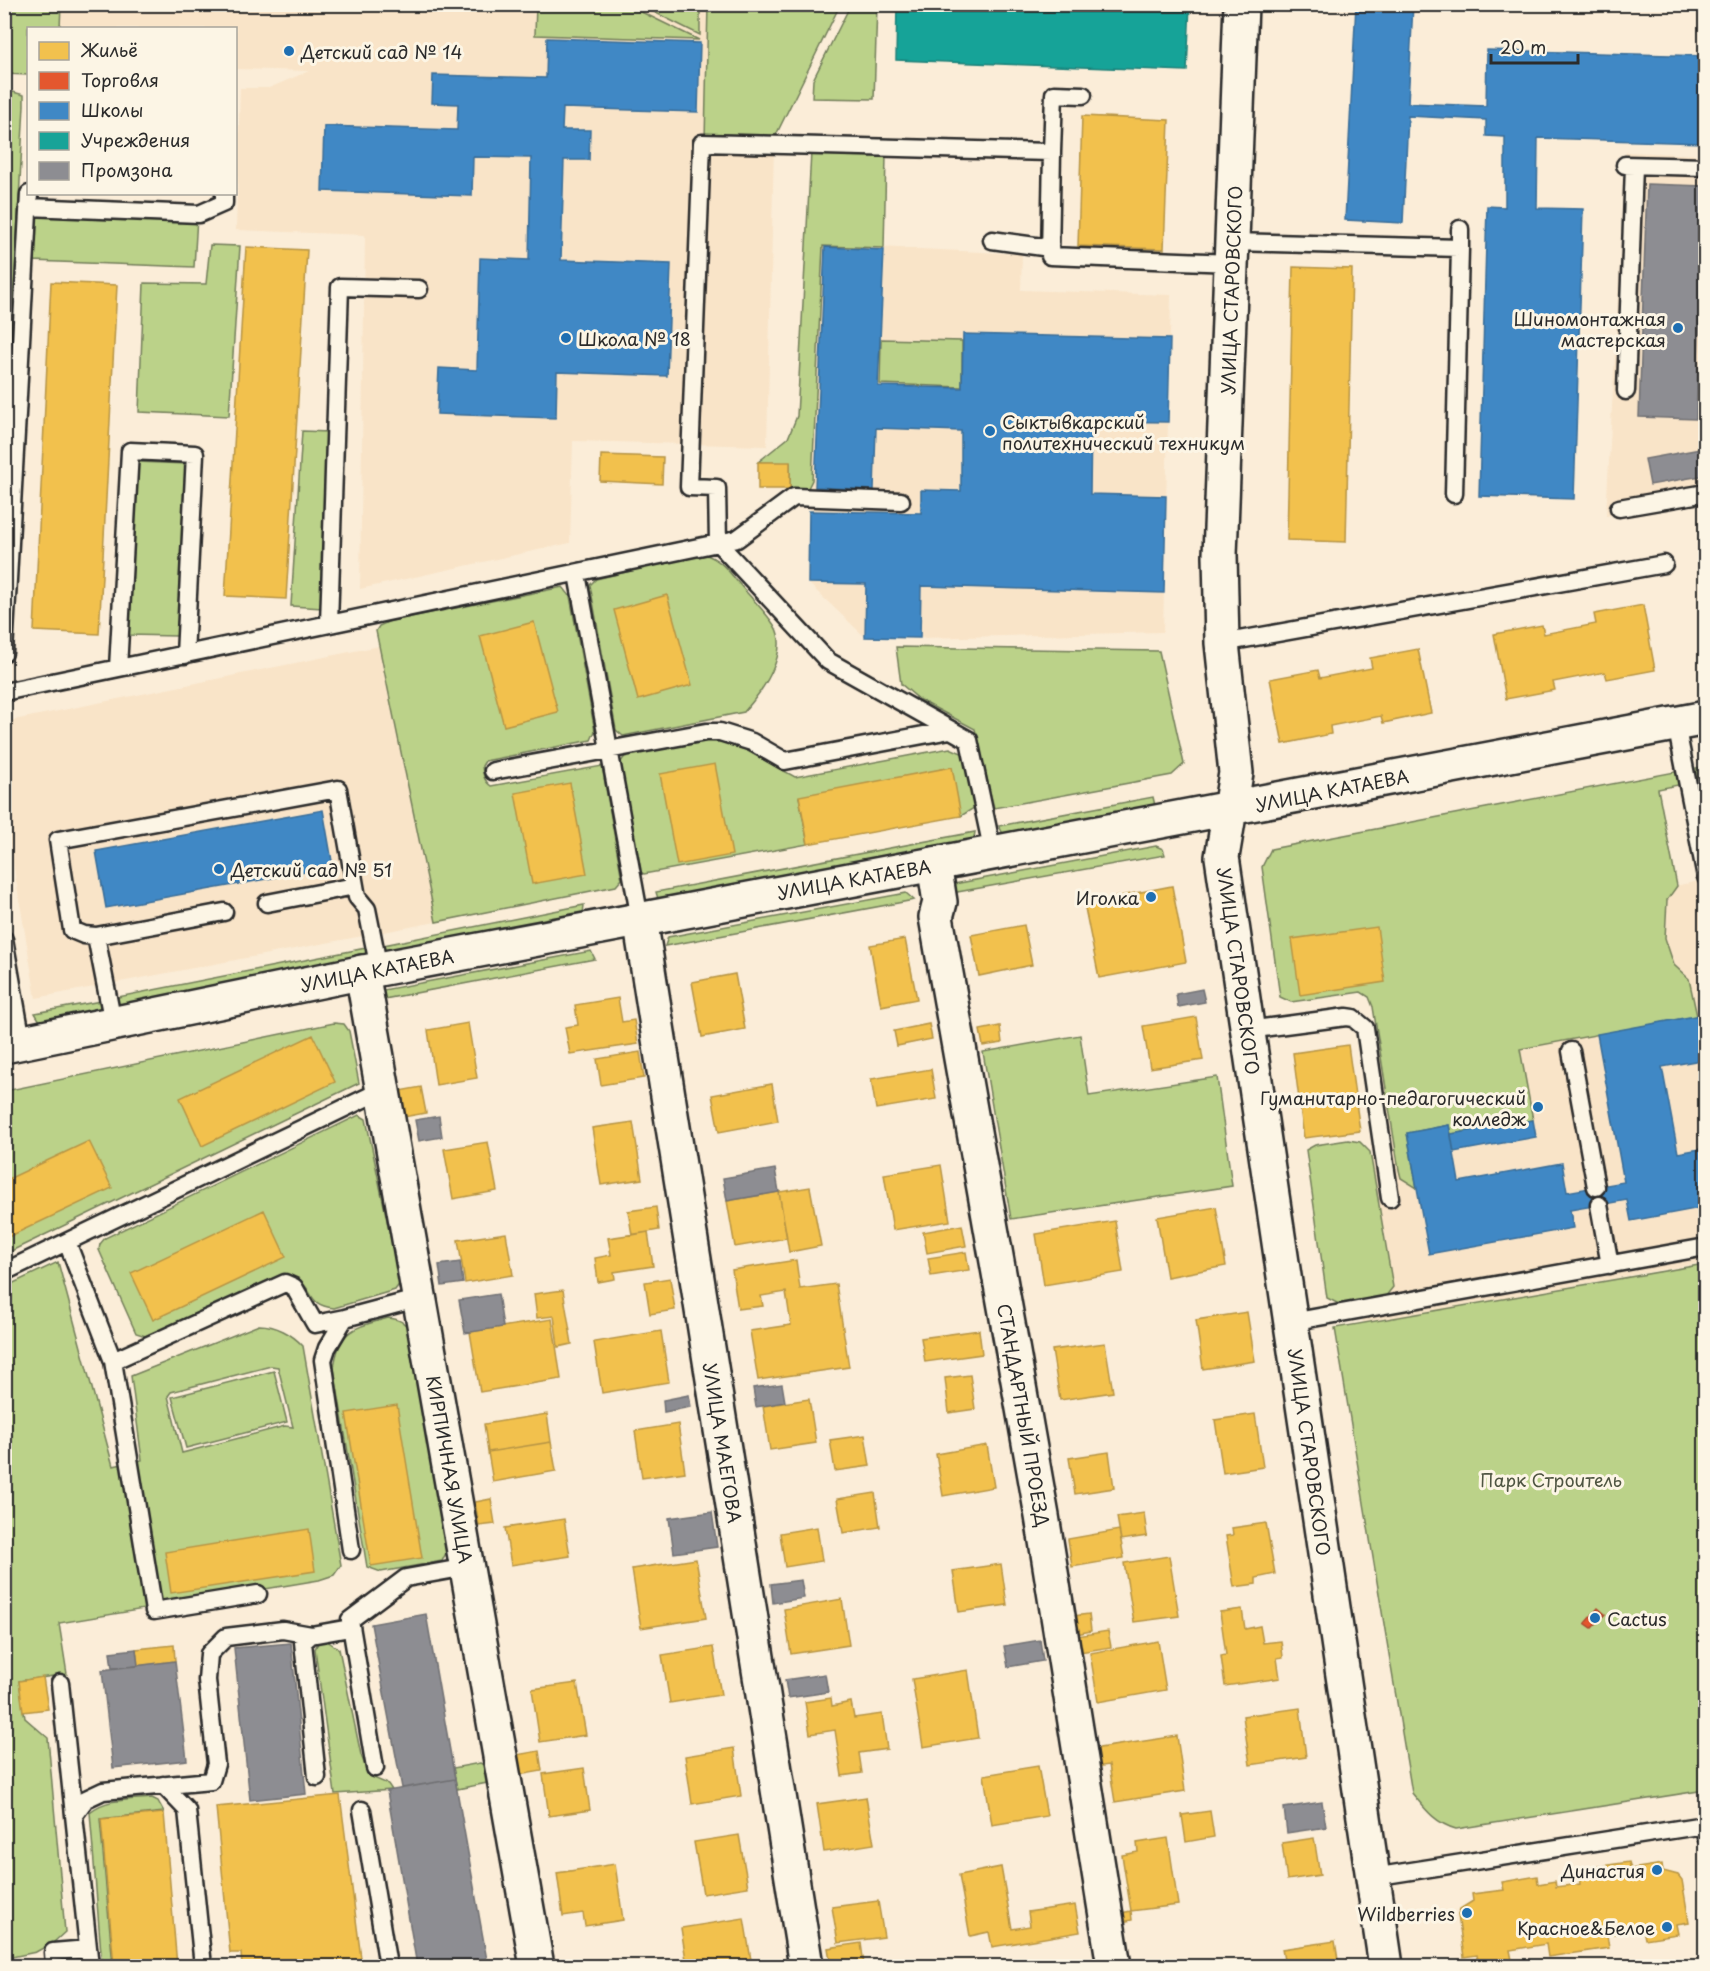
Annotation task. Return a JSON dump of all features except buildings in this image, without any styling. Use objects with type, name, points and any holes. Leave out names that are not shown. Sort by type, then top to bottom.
[{"type":"street","name":"УЛИЦА СТАРОВСКОГО","points":[[1241,4],[1220,555],[1222,643],[1236,773],[1222,857],[1386,1966]]},
{"type":"street","name":"УЛИЦА КАТАЕВА","points":[[13,1044],[370,970],[1229,810],[1691,721]]},
{"type":"street","name":"СТАНДАРТНЫЙ ПРОЕЗД","points":[[934,864],[940,902],[936,917],[1042,1516],[1114,1966]]},
{"type":"street","name":"УЛИЦА МАЕГОВА","points":[[640,919],[806,1966]]},
{"type":"street","name":"КИРПИЧНАЯ УЛИЦА","points":[[370,970],[382,1090],[537,1966]]},
{"type":"lane","points":[[1083,95],[1054,94],[1050,256],[1460,248]]},
{"type":"lane","points":[[993,853],[969,740],[828,662],[718,543],[717,488],[689,487],[702,143],[1052,152]]},
{"type":"lane","points":[[1626,391],[1629,166],[1706,167]]},
{"type":"lane","points":[[4,653],[29,200],[199,214],[224,203],[224,195]]},
{"type":"lane","points":[[1454,494],[1460,229]]},
{"type":"lane","points":[[992,240],[1050,248]]},
{"type":"lane","points":[[329,624],[340,287],[419,290]]},
{"type":"lane","points":[[118,668],[130,451],[195,454],[185,655]]},
{"type":"lane","points":[[1619,508],[1706,493]]},
{"type":"lane","points":[[4,692],[737,539],[794,497],[901,501]]},
{"type":"lane","points":[[1222,643],[1664,564]]},
{"type":"lane","points":[[577,574],[640,919]]},
{"type":"lane","points":[[1691,721],[1706,877]]},
{"type":"lane","points":[[493,771],[706,732],[720,732],[752,742],[785,761],[950,730]]},
{"type":"lane","points":[[224,912],[96,936],[72,930],[58,840],[338,789],[357,897],[367,909],[370,970]]},
{"type":"lane","points":[[267,903],[356,886]]},
{"type":"lane","points":[[96,936],[112,1023]]},
{"type":"lane","points":[[4,939],[13,1044]]},
{"type":"lane","points":[[1248,1030],[1346,1017],[1359,1021],[1365,1028],[1390,1198]]},
{"type":"lane","points":[[1570,1052],[1596,1187]]},
{"type":"lane","points":[[4,1272],[382,1090]]},
{"type":"lane","points":[[1599,1205],[1610,1265]]},
{"type":"lane","points":[[67,1242],[113,1361],[154,1611],[258,1594]]},
{"type":"lane","points":[[1291,1322],[1706,1247]]},
{"type":"lane","points":[[113,1361],[285,1283],[294,1287],[315,1324],[420,1298]]},
{"type":"lane","points":[[345,1318],[327,1348],[324,1372],[351,1550]]},
{"type":"lane","points":[[375,1768],[350,1620],[406,1578],[467,1567]]},
{"type":"lane","points":[[74,1815],[86,1799],[103,1791],[211,1781],[215,1773],[207,1680],[209,1654],[226,1637],[283,1630],[311,1635],[350,1628]]},
{"type":"lane","points":[[311,1635],[303,1642],[317,1777]]},
{"type":"lane","points":[[60,1683],[90,1966]]},
{"type":"lane","points":[[164,1785],[188,1810],[203,1966]]},
{"type":"lane","points":[[362,1810],[388,1966]]},
{"type":"lane","points":[[1373,1877],[1704,1825],[1706,1837]]},
{"type":"lane","points":[[54,1966],[52,1952],[88,1949]]},
{"type":"shaded area","name":"Школа № 18","points":[[61,4],[781,5],[774,146],[767,446],[573,441],[570,543],[360,589],[365,235],[236,230],[240,88],[269,88],[309,71],[237,69],[237,27],[60,27]]},
{"type":"shaded area","points":[[1626,152],[1705,155],[1705,497],[1606,516]]},
{"type":"shaded area","name":"Сыктывкарский политехнический техникум","points":[[818,244],[1022,254],[1021,290],[1171,295],[1163,632],[920,638],[865,637],[808,583]]},
{"type":"shaded area","name":"Детский сад № 51","points":[[379,646],[436,922],[36,998],[5,815],[4,722]]},
{"type":"shaded area","name":"Гуманитарно-педагогический колледж","points":[[1705,880],[1705,1262],[1363,1323],[1340,1163],[1378,1156],[1363,1058],[1587,1016],[1567,907]]},
{"type":"green space","points":[[5,4],[61,5],[60,27],[27,27],[27,75],[5,74]]},
{"type":"green space","points":[[625,4],[699,40],[535,35],[536,5]]},
{"type":"green space","points":[[851,4],[877,5],[874,99],[812,98],[813,80]]},
{"type":"green space","points":[[640,5],[700,5],[700,35]]},
{"type":"green space","points":[[708,5],[840,5],[772,143],[705,140]]},
{"type":"green space","points":[[6,90],[24,95],[24,105],[5,464]]},
{"type":"green space","points":[[811,152],[886,155],[884,248],[823,246],[812,480],[808,488],[790,489],[790,463],[758,462],[788,438],[797,416]]},
{"type":"green space","points":[[34,211],[197,217],[194,267],[32,261]]},
{"type":"green space","points":[[210,245],[240,246],[229,416],[139,412],[144,283],[206,284]]},
{"type":"green space","points":[[881,339],[962,341],[962,387],[880,384]]},
{"type":"green space","points":[[302,431],[329,432],[322,608],[291,606]]},
{"type":"green space","points":[[137,462],[187,464],[177,636],[128,635]]},
{"type":"green space","points":[[704,554],[725,567],[774,625],[779,647],[772,672],[744,712],[623,736],[616,730],[590,585],[596,579]]},
{"type":"green space","points":[[563,587],[570,596],[595,731],[591,740],[485,761],[482,766],[483,772],[485,780],[491,786],[602,766],[622,879],[616,886],[436,922],[376,631],[379,626],[390,621]]},
{"type":"green space","points":[[896,647],[1159,651],[1184,764],[1172,775],[994,808],[975,729],[920,700],[901,684]]},
{"type":"green space","points":[[704,741],[724,742],[746,750],[795,777],[950,748],[964,754],[974,808],[961,816],[799,797],[808,844],[644,874],[640,872],[620,763],[626,755]]},
{"type":"green space","points":[[1706,766],[1705,822],[1696,768]]},
{"type":"green space","points":[[1680,771],[1683,784],[1658,789],[1677,886],[1667,900],[1665,938],[1674,965],[1689,979],[1697,1016],[1520,1049],[1533,1120],[1451,1134],[1449,1125],[1407,1133],[1417,1188],[1401,1178],[1373,1007],[1369,997],[1361,992],[1291,1002],[1280,997],[1262,867],[1271,849]]},
{"type":"green space","points":[[1153,797],[1156,810],[1005,838],[999,826]]},
{"type":"green space","points":[[975,832],[973,843],[659,902],[656,892]]},
{"type":"green space","points":[[1156,846],[1163,849],[1165,855],[946,894],[949,885]]},
{"type":"green space","points":[[906,893],[914,900],[665,946],[668,937]]},
{"type":"green space","points":[[584,905],[583,914],[382,957],[378,946]]},
{"type":"green space","points":[[371,947],[371,954],[118,1007],[113,998]]},
{"type":"green space","points":[[591,951],[595,959],[384,999],[383,990]]},
{"type":"green space","points":[[101,1001],[100,1012],[41,1023],[35,1013]]},
{"type":"green space","points":[[334,1023],[344,1024],[349,1031],[359,1083],[5,1254],[5,1091]]},
{"type":"green space","points":[[1080,1035],[1089,1096],[1217,1077],[1232,1186],[1011,1219],[983,1052]]},
{"type":"green space","points":[[359,1115],[366,1119],[400,1283],[395,1290],[334,1308],[314,1300],[305,1286],[294,1278],[155,1339],[136,1333],[99,1250],[105,1238]]},
{"type":"green space","points":[[1348,1140],[1360,1142],[1370,1152],[1393,1287],[1385,1297],[1341,1305],[1327,1298],[1306,1150],[1315,1145]]},
{"type":"green space","points":[[58,1262],[113,1466],[142,1460],[131,1376],[259,1325],[277,1328],[294,1338],[303,1346],[341,1565],[334,1575],[319,1580],[59,1623],[67,1674],[19,1681],[25,1718],[48,1738],[65,1932],[54,1942],[36,1952],[7,1958],[8,1966],[5,1966],[5,1287]],"holes":[[[271,1366],[278,1367],[293,1427],[285,1426],[182,1453],[168,1396],[171,1392]]]},
{"type":"green space","name":"Парк Строитель","points":[[1705,1264],[1705,1790],[1456,1829],[1442,1823],[1421,1805],[1412,1793],[1335,1328]]},
{"type":"green space","points":[[388,1318],[401,1322],[411,1332],[447,1551],[442,1561],[381,1572],[367,1567],[334,1368],[340,1345],[350,1332]]},
{"type":"green space","points":[[274,1371],[287,1422],[186,1448],[172,1397]]},
{"type":"green space","points":[[327,1641],[339,1649],[361,1755],[369,1776],[388,1784],[392,1790],[335,1794],[315,1649],[318,1643]]},
{"type":"green space","points":[[480,1763],[488,1767],[490,1775],[487,1783],[457,1789],[453,1768]]},
{"type":"green space","points":[[152,1798],[158,1801],[164,1812],[100,1819],[113,1966],[102,1966],[90,1812],[96,1807],[111,1802]]},
{"type":"place","name":"Детский сад № 14","points":[[289,51]]},
{"type":"place","name":"Шиномонтажная мастерская","points":[[1678,328]]},
{"type":"place","name":"Школа № 18","points":[[566,338]]},
{"type":"place","name":"Сыктывкарский политехнический техникум","points":[[990,431]]},
{"type":"place","name":"Детский сад № 51","points":[[219,869]]},
{"type":"place","name":"Иголка","points":[[1151,897]]},
{"type":"place","name":"Гуманитарно-педагогический колледж","points":[[1538,1107]]},
{"type":"place","name":"Cactus","points":[[1595,1618]]},
{"type":"place","name":"Династия","points":[[1657,1870]]},
{"type":"place","name":"Wildberries","points":[[1467,1913]]},
{"type":"place","name":"Красное&Белое","points":[[1667,1927]]}]
